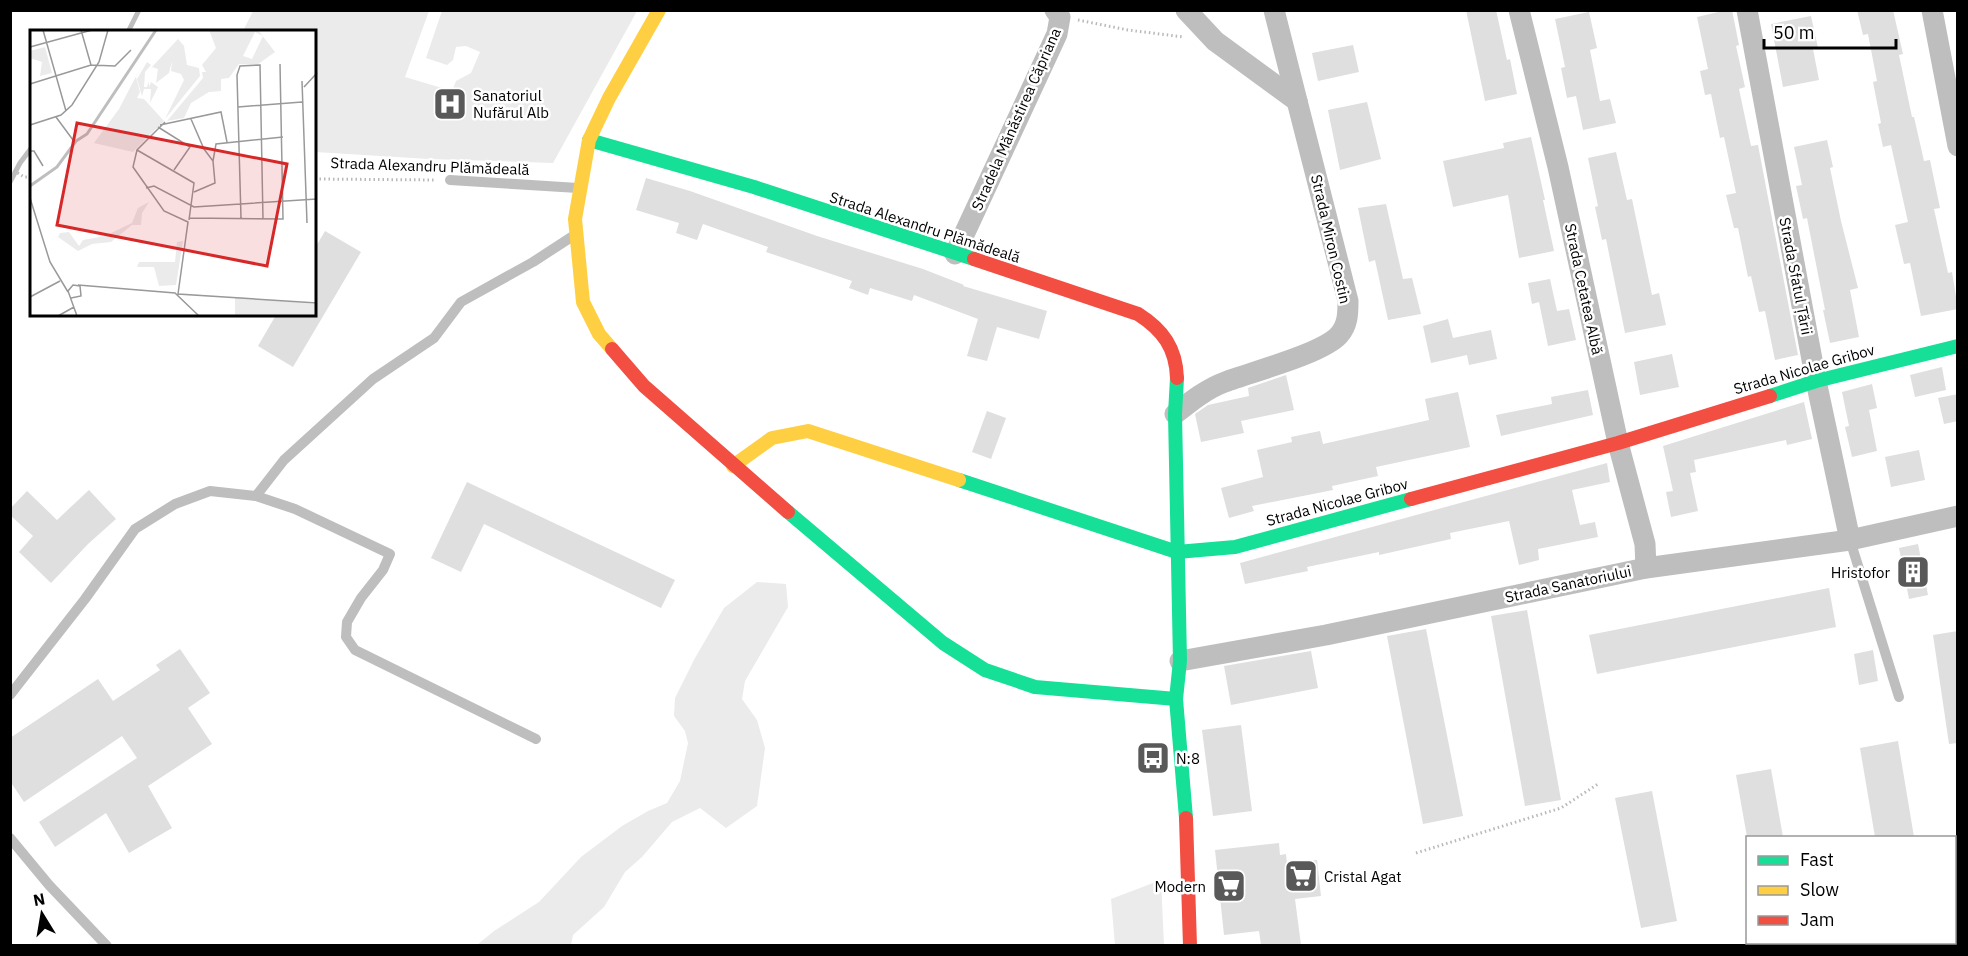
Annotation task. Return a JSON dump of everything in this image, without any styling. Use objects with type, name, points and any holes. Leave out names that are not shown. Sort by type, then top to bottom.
[{"type":"street","points":[[659,10],[609,98],[589,140],[580,188],[575,219],[583,302],[599,334],[644,386],[733,466],[943,643],[985,670],[1035,687],[1176,699]]},
{"type":"street","points":[[1186,10],[1215,41],[1297,101]]},
{"type":"street","name":"Strada Miron Costin","points":[[1175,414],[1195,398],[1223,383],[1329,344],[1344,328],[1348,315],[1348,301],[1274,10]]},
{"type":"street","name":"Strada Cetatea Albă","points":[[1519,10],[1558,167],[1618,442],[1645,544],[1646,568]]},
{"type":"street","name":"Strada Sfatul Țării","points":[[1747,10],[1816,381],[1850,540]]},
{"type":"street","points":[[1932,10],[1958,146]]},
{"type":"street","name":"Stradela Mănăstirea Căpriana","points":[[955,254],[1057,34],[1058,14]]},
{"type":"street","name":"Strada Alexandru Plămădeală","points":[[589,140],[754,187],[1139,314],[1164,334],[1176,356],[1178,387],[1175,414],[1180,661],[1176,699],[1186,806],[1190,945]]},
{"type":"street","name":"Strada Nicolae Gribov","points":[[733,466],[772,438],[808,431],[1177,552],[1235,547],[1618,442],[1816,381],[1958,346]]},
{"type":"street","name":"Strada Sanatoriului","points":[[1180,661],[1336,633],[1646,568],[1850,540],[1958,516]]},
{"type":"lane","name":"Strada Alexandru Plămădeală","points":[[450,180],[580,188]]},
{"type":"lane","points":[[256,496],[284,460],[373,379],[434,338],[461,302],[533,262],[576,234]]},
{"type":"lane","points":[[10,695],[86,599],[135,530],[175,504],[210,491],[256,496],[296,509],[390,555],[383,570],[361,598],[347,622],[346,637],[355,650],[536,739]]},
{"type":"lane","points":[[1850,540],[1899,697]]},
{"type":"lane","points":[[10,838],[49,885],[107,945]]},
{"type":"path","points":[[1058,14],[1128,30],[1215,41]]},
{"type":"path","points":[[10,168],[24,177],[30,177]]},
{"type":"path","name":"Strada Alexandru Plămădeală","points":[[316,179],[450,180]]},
{"type":"path","points":[[1416,853],[1561,808],[1598,784]]},
{"type":"shaded area","name":"Sanatoriul Nufărul Alb","points":[[253,11],[429,11],[405,77],[452,91],[456,81],[471,73],[480,52],[466,46],[456,47],[453,60],[447,65],[426,58],[442,11],[637,11],[553,163],[316,152],[316,30],[244,30]]},
{"type":"shaded area","points":[[757,582],[786,584],[788,607],[745,681],[742,699],[757,720],[765,748],[757,806],[726,828],[700,808],[672,822],[642,857],[625,872],[604,907],[573,935],[571,945],[477,945],[494,931],[539,902],[581,857],[622,826],[667,803],[680,781],[688,743],[685,731],[674,716],[675,698],[724,608]]},
{"type":"shaded area","points":[[1161,880],[1164,945],[1115,945],[1111,899]]},
{"type":"building","points":[[1466,10],[1496,10],[1517,94],[1485,101]]},
{"type":"building","points":[[1732,10],[1739,45],[1736,46],[1745,87],[1739,89],[1751,146],[1758,145],[1798,355],[1775,360],[1765,311],[1759,312],[1751,276],[1748,277],[1738,228],[1734,228],[1726,195],[1736,193],[1724,137],[1720,138],[1711,94],[1705,95],[1700,71],[1708,69],[1697,17]]},
{"type":"building","points":[[1857,10],[1893,10],[1903,54],[1899,55],[1912,117],[1914,117],[1924,161],[1930,160],[1940,208],[1934,209],[1948,273],[1952,272],[1958,309],[1921,316],[1910,263],[1904,264],[1895,225],[1908,222],[1891,145],[1883,147],[1873,82],[1877,81],[1868,34],[1863,35]]},
{"type":"building","points":[[1589,12],[1597,48],[1590,50],[1600,101],[1610,99],[1616,123],[1583,130],[1576,96],[1567,98],[1561,68],[1565,67],[1555,19]]},
{"type":"building","points":[[1811,16],[1818,48],[1813,49],[1819,80],[1783,87],[1771,24]]},
{"type":"building","points":[[1353,45],[1359,72],[1318,81],[1312,53]]},
{"type":"building","points":[[1367,102],[1381,159],[1340,170],[1328,110]]},
{"type":"building","points":[[1531,137],[1554,251],[1519,258],[1508,195],[1453,207],[1443,161],[1504,148],[1503,143]]},
{"type":"building","points":[[1827,140],[1833,167],[1830,168],[1841,221],[1858,288],[1850,290],[1859,337],[1830,343],[1807,218],[1803,219],[1796,186],[1802,185],[1794,147]]},
{"type":"building","points":[[1616,152],[1627,200],[1632,199],[1652,295],[1659,293],[1666,325],[1625,333],[1606,239],[1602,240],[1595,207],[1598,206],[1588,158]]},
{"type":"building","points":[[646,178],[923,269],[963,286],[1047,311],[1039,339],[997,327],[987,361],[967,356],[978,319],[914,295],[912,301],[870,288],[868,295],[849,288],[852,281],[766,252],[768,247],[703,224],[697,240],[676,233],[679,223],[636,210]]},
{"type":"building","points":[[1386,204],[1403,279],[1412,278],[1421,314],[1388,320],[1375,260],[1369,262],[1358,208]]},
{"type":"building","points":[[325,231],[361,252],[293,367],[258,346],[275,316],[316,316],[316,246]]},
{"type":"building","points":[[1550,279],[1557,311],[1569,309],[1576,340],[1548,346],[1539,302],[1532,304],[1528,283]]},
{"type":"building","points":[[1448,319],[1453,338],[1491,330],[1497,359],[1469,365],[1467,355],[1431,363],[1423,326]]},
{"type":"building","points":[[1672,354],[1679,387],[1640,395],[1634,362]]},
{"type":"building","points":[[1942,367],[1946,390],[1915,397],[1910,375]]},
{"type":"building","points":[[1286,375],[1294,410],[1241,421],[1244,433],[1201,442],[1195,414],[1208,405],[1249,396],[1248,388]]},
{"type":"building","points":[[1872,384],[1877,408],[1869,410],[1877,451],[1852,457],[1845,427],[1849,426],[1842,392]]},
{"type":"building","points":[[1588,390],[1593,415],[1501,436],[1496,415],[1552,404],[1551,397]]},
{"type":"building","points":[[1458,392],[1470,447],[1376,467],[1378,476],[1332,486],[1333,490],[1252,506],[1254,511],[1229,518],[1221,488],[1263,477],[1257,450],[1292,442],[1291,437],[1320,431],[1323,444],[1429,420],[1425,399]]},
{"type":"building","points":[[1958,394],[1958,421],[1944,424],[1938,398]]},
{"type":"building","points":[[1804,402],[1812,439],[1787,445],[1786,440],[1694,460],[1696,472],[1690,473],[1698,511],[1671,517],[1666,492],[1673,491],[1663,446]]},
{"type":"building","points":[[987,411],[1006,418],[991,459],[972,452]]},
{"type":"building","points":[[1919,450],[1925,480],[1891,487],[1885,457]]},
{"type":"building","points":[[1607,463],[1610,482],[1572,490],[1580,525],[1595,522],[1598,537],[1538,549],[1539,560],[1519,565],[1509,521],[1450,533],[1451,539],[1379,555],[1379,552],[1307,567],[1308,571],[1245,584],[1240,563]]},
{"type":"building","points":[[467,482],[675,580],[661,608],[484,524],[461,572],[431,558]]},
{"type":"building","points":[[89,490],[116,519],[88,544],[51,583],[19,552],[33,536],[10,515],[10,509],[27,491],[57,520]]},
{"type":"building","name":"Hristofor","points":[[1918,544],[1928,595],[1909,599],[1899,548]]},
{"type":"building","points":[[1829,588],[1836,627],[1597,674],[1589,635]]},
{"type":"building","points":[[1527,610],[1561,800],[1525,806],[1491,616]]},
{"type":"building","points":[[1426,629],[1463,816],[1423,824],[1387,636]]},
{"type":"building","points":[[1958,631],[1958,743],[1949,744],[1933,635]]},
{"type":"building","points":[[180,649],[210,693],[188,708],[212,744],[148,786],[172,828],[129,853],[106,813],[55,847],[39,822],[137,758],[122,736],[24,802],[10,781],[10,738],[98,679],[113,701],[160,670],[156,665]]},
{"type":"building","points":[[1873,650],[1878,681],[1859,685],[1854,654]]},
{"type":"building","points":[[1311,651],[1318,688],[1231,705],[1224,666]]},
{"type":"building","points":[[1241,725],[1252,811],[1213,816],[1202,730]]},
{"type":"building","points":[[1898,741],[1914,836],[1875,836],[1860,748]]},
{"type":"building","points":[[1771,769],[1783,836],[1747,836],[1736,775]]},
{"type":"building","points":[[1652,791],[1677,921],[1641,928],[1615,798]]},
{"type":"building","points":[[1279,843],[1280,855],[1286,854],[1287,864],[1317,860],[1321,896],[1295,899],[1301,945],[1261,945],[1259,931],[1224,935],[1215,850]]},
{"type":"waterway","points":[[129,30],[139,10]]},
{"type":"waterway","points":[[10,182],[30,150]]},
{"type":"traffic: fast","points":[[589,140],[754,187],[974,259]]},
{"type":"traffic: fast","points":[[1770,396],[1816,381],[1958,346]]},
{"type":"traffic: fast","points":[[1176,699],[1180,661],[1175,414],[1177,378]]},
{"type":"traffic: fast","points":[[959,480],[1177,552],[1235,547],[1411,499]]},
{"type":"traffic: fast","points":[[788,512],[943,643],[985,670],[1035,687],[1176,699],[1186,818]]},
{"type":"traffic: slow","points":[[612,349],[599,334],[583,302],[575,219],[589,140],[609,98],[659,10]]},
{"type":"traffic: slow","points":[[733,466],[772,438],[808,431],[959,480]]},
{"type":"traffic: jam","points":[[974,259],[1138,314],[1161,333],[1171,349],[1177,378]]},
{"type":"traffic: jam","points":[[612,349],[644,386],[788,512]]},
{"type":"traffic: jam","points":[[1411,499],[1618,443],[1770,396]]},
{"type":"traffic: jam","points":[[1186,818],[1190,946]]},
{"type":"place","name":"Sanatoriul Nufărul Alb","points":[[450,104]]},
{"type":"place","name":"Hristofor","points":[[1913,572]]},
{"type":"place","name":"N:8","points":[[1153,758]]},
{"type":"place","name":"Cristal Agat","points":[[1301,876]]},
{"type":"place","name":"Modern","points":[[1229,886]]}]
